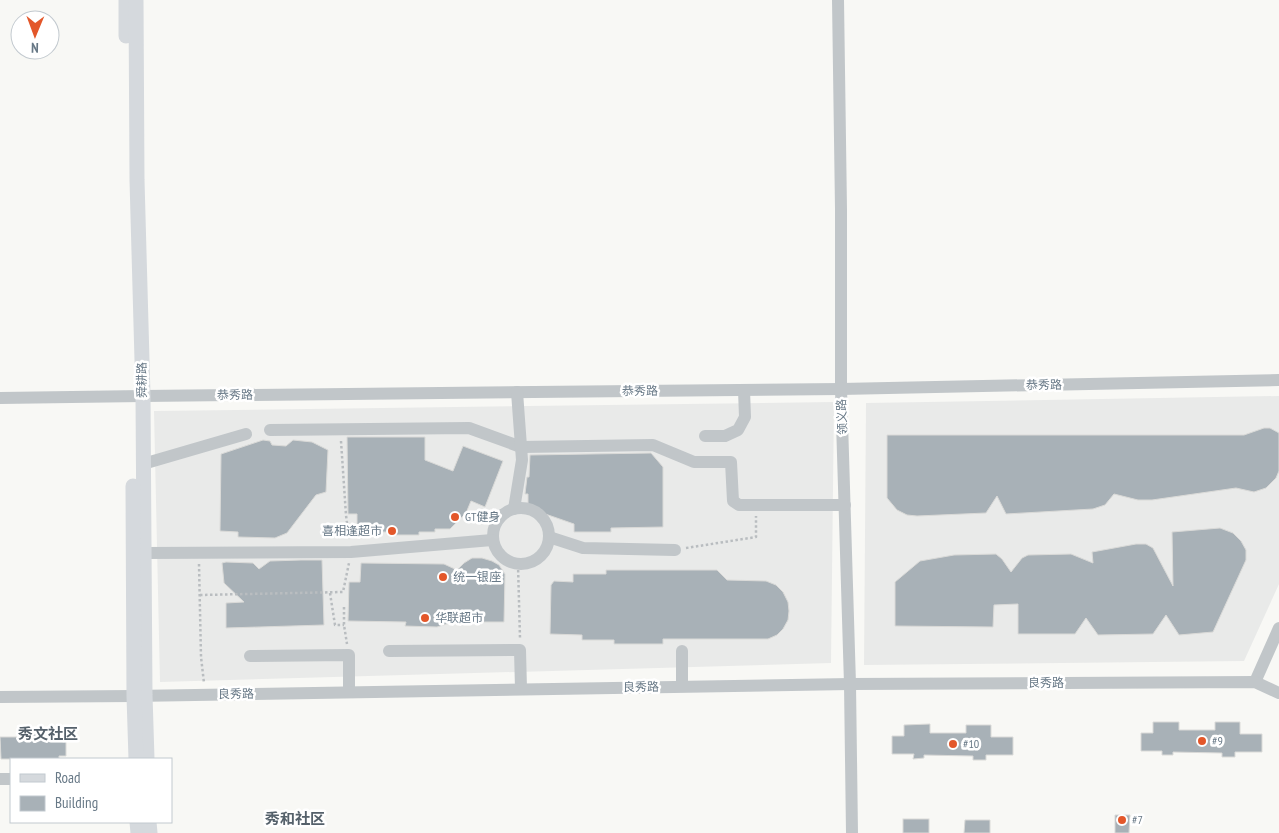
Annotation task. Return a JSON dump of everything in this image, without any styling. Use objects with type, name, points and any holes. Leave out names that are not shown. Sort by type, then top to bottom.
[{"type":"main road","name":"舜耕路","points":[[126,0],[138,396],[143,464],[144,553],[136,758]]},
{"type":"main road","name":"舜耕路","points":[[136,0],[139,696],[147,758]]},
{"type":"street","name":"领义路","points":[[838,0],[841,389],[850,684],[852,833]]},
{"type":"street","name":"恭秀路","points":[[0,398],[841,389],[1279,380]]},
{"type":"street","points":[[705,436],[725,436],[738,430],[745,417],[744,390]]},
{"type":"street","points":[[514,509],[522,460],[517,392]]},
{"type":"street","points":[[270,430],[469,428],[521,447],[653,445],[694,462],[731,462],[732,502],[739,505],[844,505]]},
{"type":"street","points":[[143,464],[246,434]]},
{"type":"street","points":[[529,508],[537,512],[544,519],[550,537],[548,546],[536,560],[528,564],[518,564],[509,562],[501,557],[495,549],[492,531],[502,514],[514,509],[529,508]]},
{"type":"street","points":[[550,537],[583,548],[675,550]]},
{"type":"street","points":[[144,553],[351,552],[492,540]]},
{"type":"street","points":[[1255,682],[1279,628]]},
{"type":"street","points":[[389,651],[520,650],[521,689]]},
{"type":"street","points":[[682,651],[682,686]]},
{"type":"street","points":[[250,656],[349,655],[349,692]]},
{"type":"street","name":"良秀路","points":[[0,696],[139,696],[850,684],[1255,682],[1279,693]]},
{"type":"path","points":[[200,595],[343,592],[351,552],[346,515],[340,429]]},
{"type":"path","points":[[675,550],[756,537],[756,505]]},
{"type":"path","points":[[198,552],[202,657],[206,694]]},
{"type":"path","points":[[518,564],[520,650]]},
{"type":"path","points":[[330,593],[335,625],[344,625]]},
{"type":"path","points":[[344,608],[344,625],[349,655]]},
{"type":"shaded area","points":[[1279,396],[1279,584],[1244,661],[864,665],[866,403]]},
{"type":"shaded area","points":[[834,402],[831,663],[160,682],[154,411]]},
{"type":"building","points":[[1264,428],[1270,428],[1279,433],[1279,471],[1276,478],[1266,488],[1254,492],[1236,488],[1152,500],[1138,500],[1114,494],[1105,505],[1093,509],[1006,514],[997,496],[986,513],[917,516],[907,515],[897,510],[887,498],[887,435],[1244,435]]},
{"type":"building","points":[[347,437],[425,437],[425,460],[453,471],[463,446],[503,461],[485,507],[471,501],[466,513],[450,529],[435,529],[435,532],[419,532],[419,535],[389,535],[389,532],[357,532],[357,514],[348,514]]},
{"type":"building","points":[[263,440],[270,441],[272,445],[286,446],[293,440],[312,442],[328,450],[326,492],[316,495],[287,533],[275,538],[238,537],[238,532],[220,531],[221,454]]},
{"type":"building","points":[[651,453],[663,467],[663,527],[611,528],[611,532],[574,532],[574,524],[528,508],[528,494],[525,494],[527,477],[529,477],[530,455]]},
{"type":"building","points":[[1220,528],[1233,533],[1241,541],[1246,550],[1246,560],[1213,632],[1179,635],[1166,615],[1153,634],[1098,635],[1086,618],[1075,634],[1018,634],[1018,604],[994,605],[993,627],[895,626],[895,582],[920,561],[954,555],[996,554],[1011,572],[1022,558],[1028,555],[1071,554],[1093,563],[1092,552],[1146,544],[1153,548],[1173,586],[1172,532]]},
{"type":"building","points":[[472,558],[492,561],[499,565],[505,574],[504,622],[453,622],[437,627],[405,626],[406,622],[348,621],[349,582],[360,582],[361,563],[444,564],[457,570]]},
{"type":"building","points":[[322,560],[324,625],[226,628],[226,603],[244,602],[224,583],[222,563],[253,563],[259,569],[270,561]]},
{"type":"building","points":[[606,570],[717,570],[727,580],[766,581],[776,585],[783,592],[788,602],[788,620],[777,635],[768,639],[663,639],[663,644],[614,644],[614,640],[582,640],[582,635],[550,634],[551,585],[554,581],[573,582],[573,574],[606,574]]},
{"type":"building","name":"#9","points":[[1153,722],[1179,722],[1179,730],[1215,730],[1215,722],[1240,722],[1240,734],[1262,734],[1262,752],[1235,752],[1235,757],[1222,757],[1222,753],[1173,752],[1173,755],[1162,755],[1162,751],[1141,751],[1141,733],[1153,733]]},
{"type":"building","name":"#10","points":[[930,724],[930,733],[966,733],[966,725],[991,725],[991,737],[1013,737],[1013,755],[986,755],[986,760],[973,760],[973,756],[924,755],[924,758],[913,759],[914,754],[892,754],[892,736],[904,736],[904,725]]},
{"type":"building","points":[[28,733],[66,736],[66,756],[59,756],[59,758],[1,759],[0,737],[28,737]]},
{"type":"building","points":[[1115,815],[1130,815],[1129,833],[1115,833]]},
{"type":"building","points":[[903,819],[929,819],[929,833],[903,833]]},
{"type":"building","points":[[965,820],[990,820],[990,833],[964,833]]},
{"type":"place","name":"GT健身","points":[[455,517]]},
{"type":"place","name":"喜相逢超市","points":[[392,531]]},
{"type":"place","name":"统一银座","points":[[443,577]]},
{"type":"place","name":"华联超市","points":[[425,618]]},
{"type":"place","name":"#9","points":[[1202,741]]},
{"type":"place","name":"#10","points":[[953,744]]},
{"type":"place","name":"#7","points":[[1122,820]]},
{"type":"district","name":"秀文社区","points":[[48,734]]},
{"type":"district","name":"秀和社区","points":[[295,819]]}]
